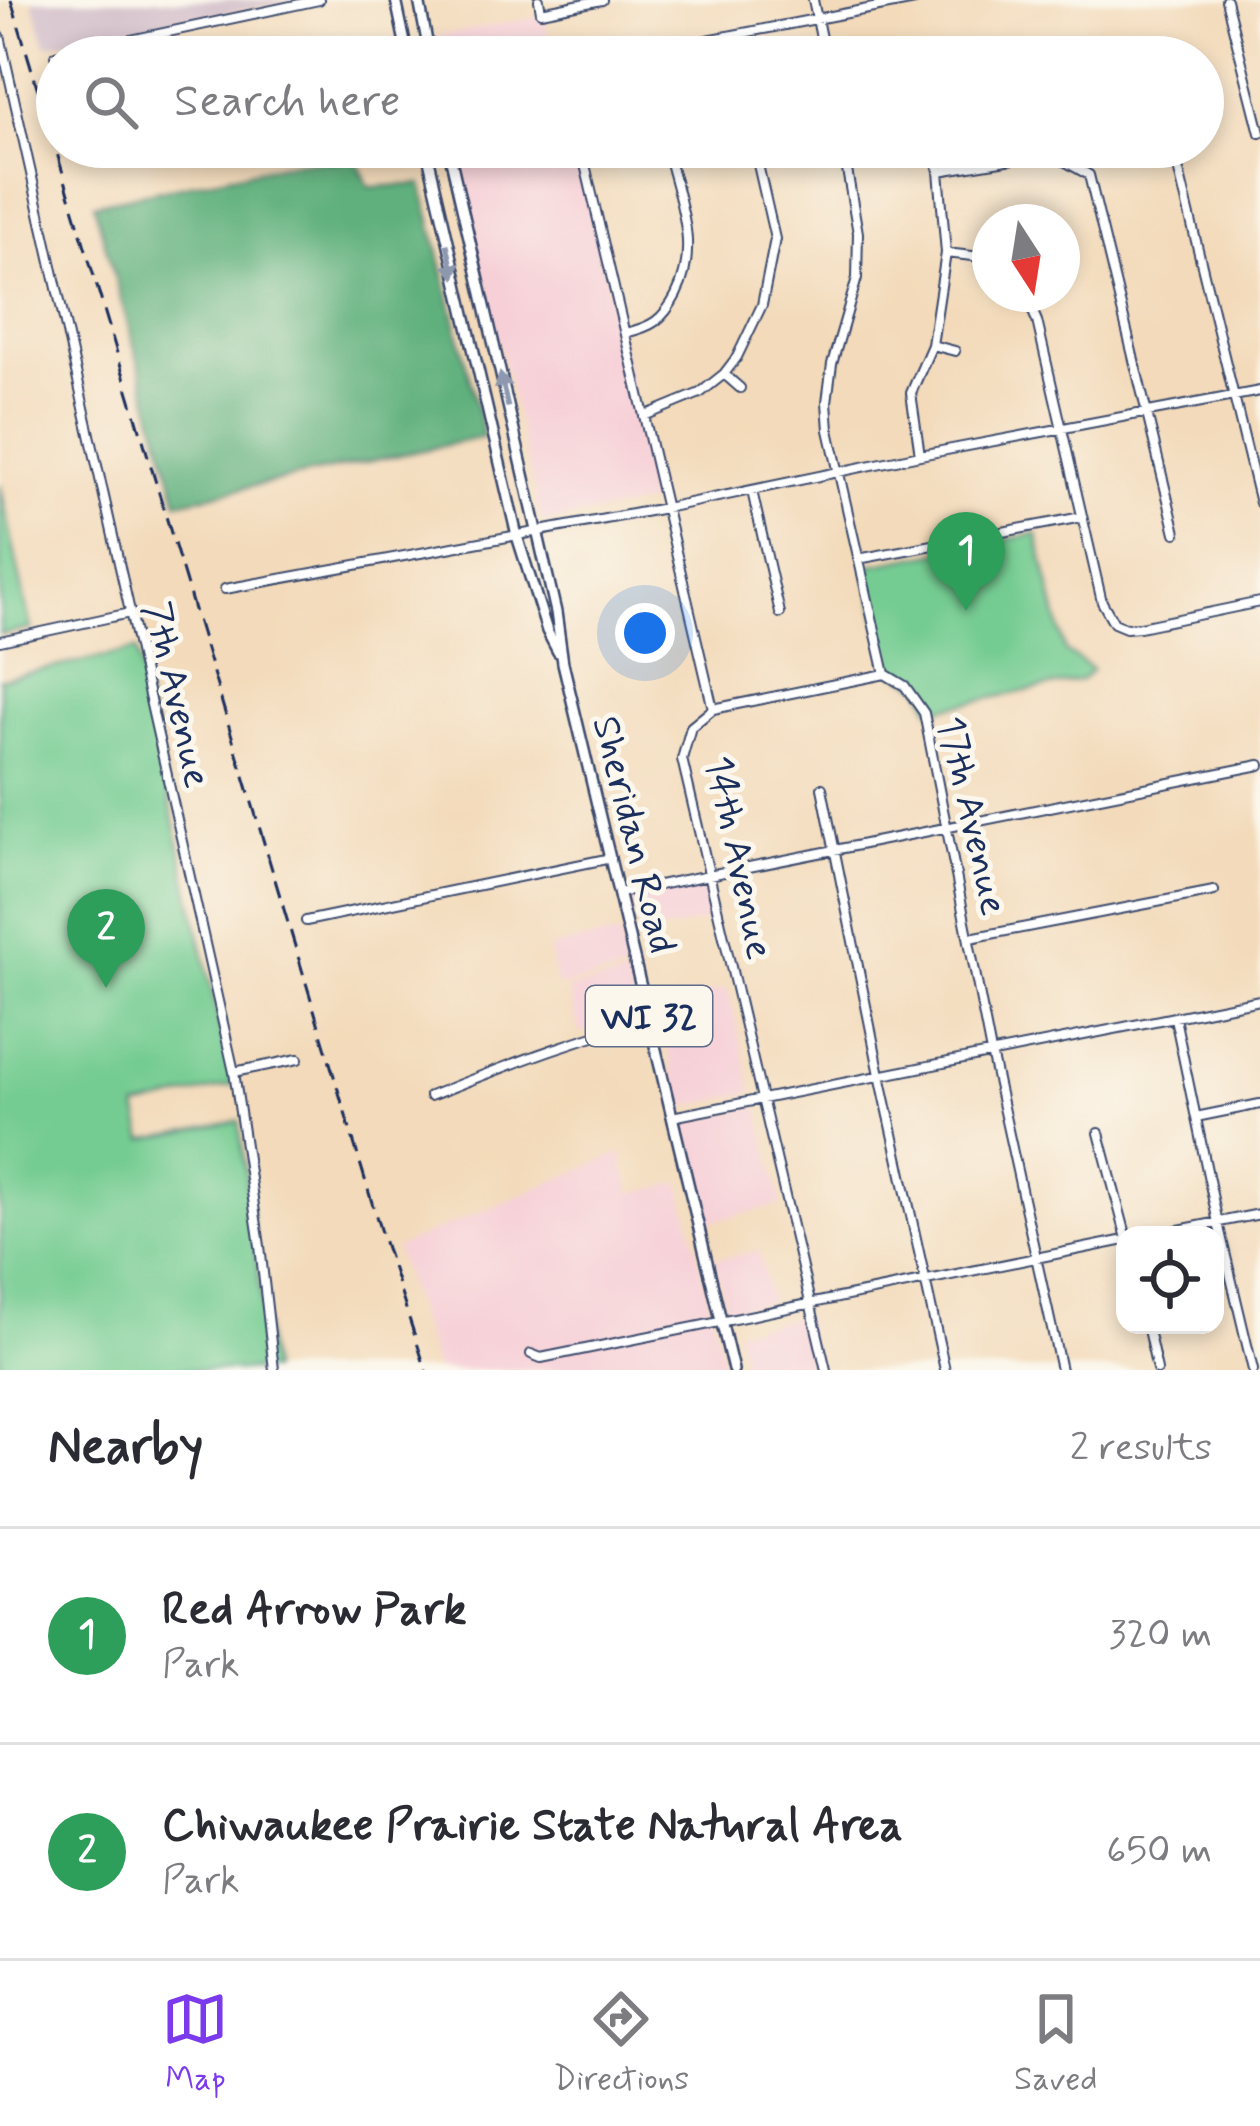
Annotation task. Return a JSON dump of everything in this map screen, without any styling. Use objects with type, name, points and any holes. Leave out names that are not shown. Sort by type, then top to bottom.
[{"type":"main road","points":[[396,0],[405,36]]},
{"type":"main road","points":[[419,0],[426,36]]},
{"type":"main road","name":"Sheridan Road","points":[[431,168],[517,536],[547,631],[563,663]]},
{"type":"main road","name":"Sheridan Road","points":[[453,168],[556,612],[563,663],[733,1370]]},
{"type":"street","points":[[149,36],[319,0]]},
{"type":"street","points":[[539,0],[541,12],[602,0]]},
{"type":"street","points":[[813,0],[821,36]]},
{"type":"street","points":[[729,36],[915,0]]},
{"type":"street","points":[[1226,0],[1260,134]]},
{"type":"street","name":"7th Avenue","points":[[0,37],[234,1072],[274,1370]]},
{"type":"street","name":"14th Avenue","points":[[586,168],[712,709],[691,727],[682,759],[826,1370]]},
{"type":"street","points":[[625,333],[646,328],[667,313],[685,277],[689,251],[671,168]]},
{"type":"street","points":[[644,416],[700,393],[724,374],[762,304],[775,239],[759,168]]},
{"type":"street","name":"17th Avenue","points":[[848,168],[858,233],[856,278],[832,364],[829,430],[885,674],[905,686],[924,713],[1060,1370]]},
{"type":"street","points":[[920,455],[911,393],[932,345],[946,253],[938,168]]},
{"type":"street","points":[[939,171],[958,168]]},
{"type":"street","points":[[1077,168],[1089,175],[1176,533]]},
{"type":"street","points":[[1178,168],[1260,503]]},
{"type":"street","points":[[946,253],[972,256]]},
{"type":"street","points":[[1032,312],[1102,602],[1114,623],[1140,627],[1260,602]]},
{"type":"street","points":[[932,345],[955,351]]},
{"type":"street","points":[[724,374],[740,388]]},
{"type":"street","points":[[225,589],[1260,391]]},
{"type":"street","points":[[752,491],[780,613]]},
{"type":"street","points":[[858,559],[1082,517]]},
{"type":"street","points":[[0,640],[130,613]]},
{"type":"street","points":[[712,709],[885,674]]},
{"type":"street","points":[[620,893],[1260,765]]},
{"type":"street","points":[[822,788],[945,1370]]},
{"type":"street","points":[[306,921],[611,858]]},
{"type":"street","points":[[970,938],[1214,891]]},
{"type":"street","points":[[672,1117],[1260,1000]]},
{"type":"street","points":[[1175,1018],[1253,1370]]},
{"type":"street","points":[[430,1096],[580,1040],[650,1021]]},
{"type":"street","points":[[234,1072],[298,1059]]},
{"type":"street","points":[[1196,1117],[1260,1104]]},
{"type":"street","points":[[1099,1133],[1123,1226]]},
{"type":"street","points":[[1201,1226],[1260,1214]]},
{"type":"street","points":[[531,1354],[541,1358],[1116,1240]]},
{"type":"street","points":[[1149,1334],[1157,1370]]},
{"type":"shaded area","points":[[32,0],[302,0],[97,36],[43,36]]},
{"type":"shaded area","points":[[544,16],[548,36],[437,36]]},
{"type":"shaded area","points":[[458,168],[581,168],[655,501],[550,522],[540,516]]},
{"type":"shaded area","points":[[705,883],[715,919],[641,935],[631,898]]},
{"type":"shaded area","points":[[620,936],[628,971],[557,987],[549,948]]},
{"type":"shaded area","points":[[628,976],[639,1019],[579,1033],[568,989]]},
{"type":"shaded area","points":[[728,989],[753,1092],[680,1108],[658,1002]]},
{"type":"shaded area","points":[[758,1107],[782,1205],[707,1222],[686,1122]]},
{"type":"shaded area","points":[[621,1153],[631,1193],[681,1183],[725,1370],[436,1370],[395,1248]]},
{"type":"shaded area","points":[[759,1251],[770,1302],[726,1311],[715,1259]]},
{"type":"shaded area","points":[[804,1316],[817,1370],[745,1370],[736,1330]]},
{"type":"green space","points":[[266,168],[361,168],[369,187],[422,184],[484,437],[178,502],[94,204]]},
{"type":"green space","points":[[0,484],[31,629],[0,635]]},
{"type":"green space","points":[[1037,534],[1065,651],[1092,669],[1082,680],[931,710],[921,688],[896,672],[887,656],[867,571],[871,565]]},
{"type":"green space","points":[[136,650],[233,1085],[137,1108],[144,1140],[239,1121],[270,1370],[0,1370],[0,679]]},
{"type":"railway","points":[[11,0],[36,83]]},
{"type":"railway","points":[[61,168],[426,1370]]},
{"type":"place","name":"Red Arrow Park","points":[[966,611]]},
{"type":"place","name":"Chiwaukee Prairie State Natural Area","points":[[106,988]]}]
